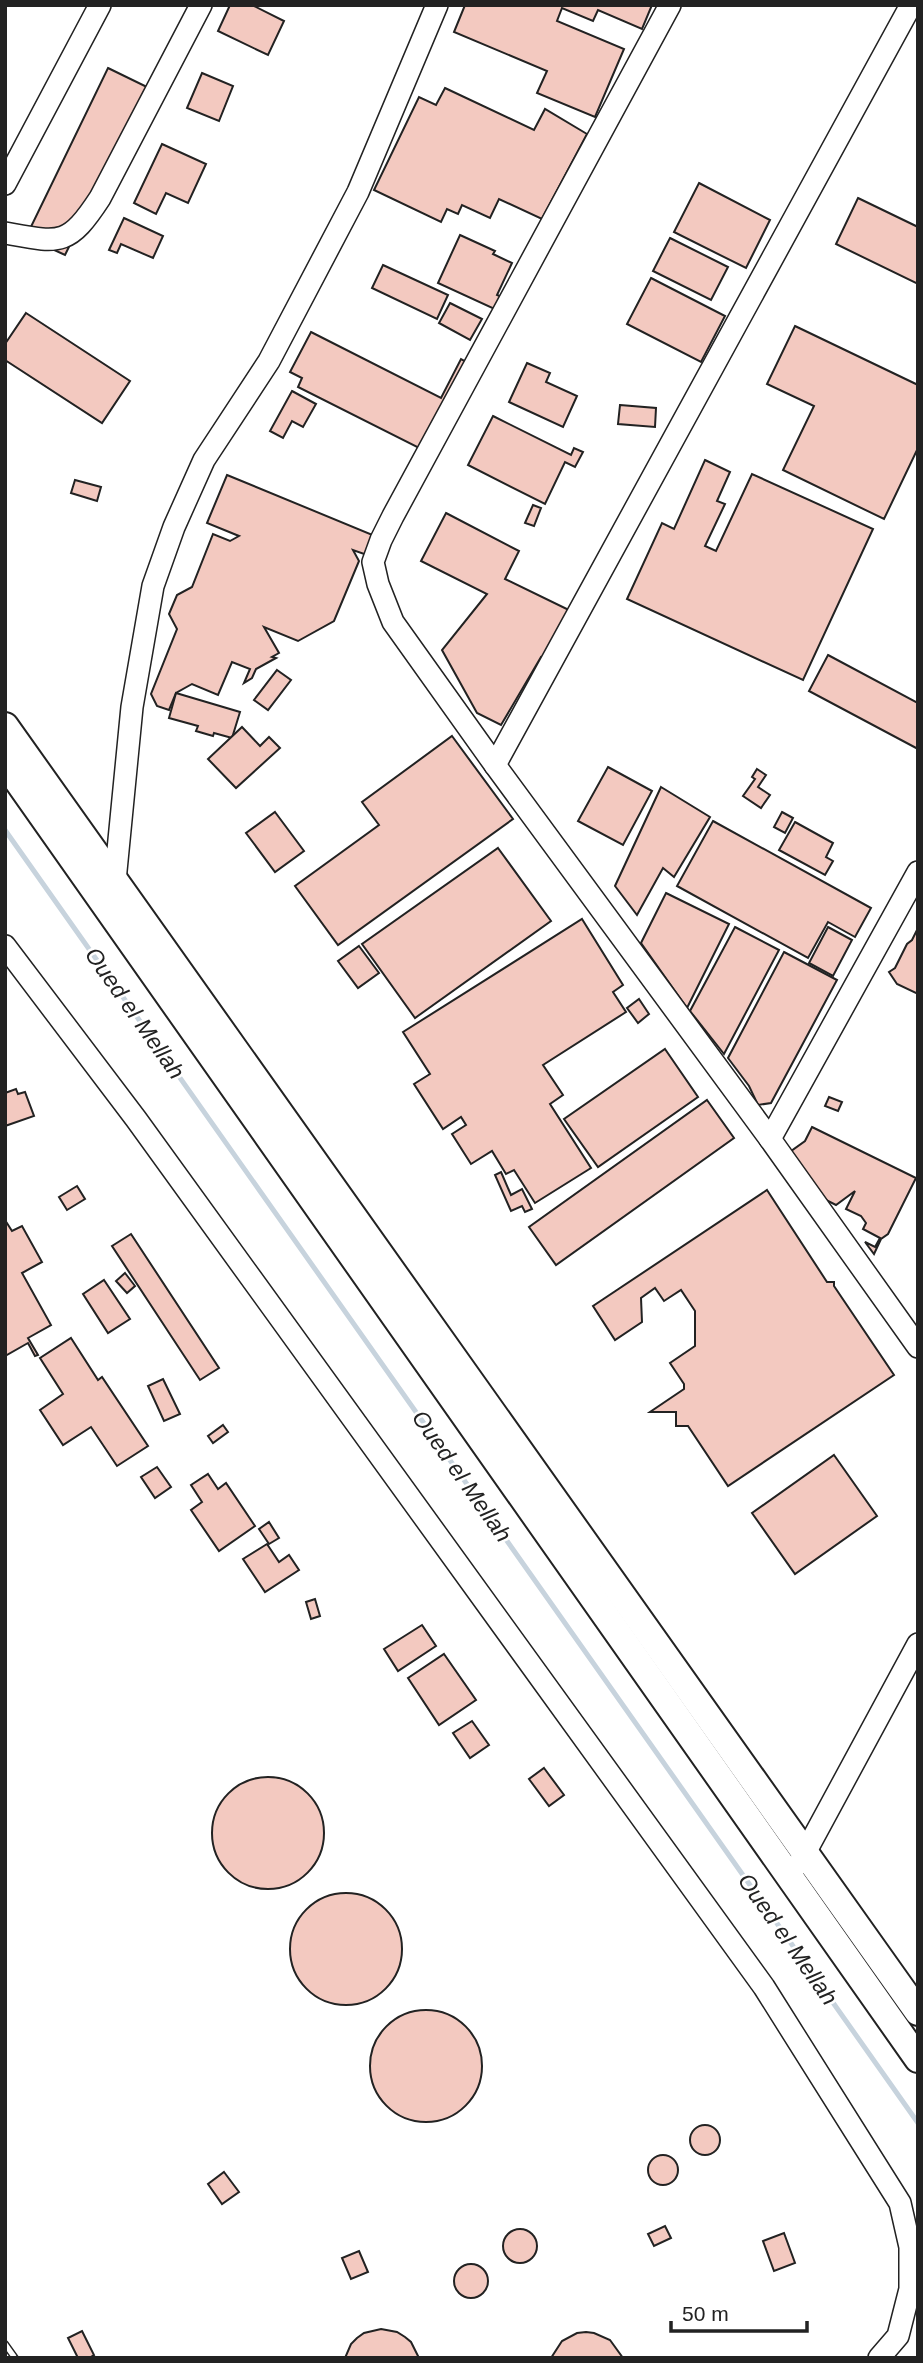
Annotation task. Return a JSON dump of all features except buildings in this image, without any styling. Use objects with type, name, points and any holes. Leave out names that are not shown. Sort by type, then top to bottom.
[{"type":"main road","points":[[5,726],[918,2012]]},
{"type":"main road","points":[[5,763],[918,2059]]},
{"type":"street","points":[[5,184],[100,5]]},
{"type":"street","points":[[5,233],[44,240],[65,237],[82,226],[100,198],[201,5]]},
{"type":"street","points":[[115,881],[132,708],[153,586],[174,527],[204,460],[269,360],[358,192],[437,5]]},
{"type":"street","points":[[670,5],[393,516],[373,562],[378,584],[393,622],[770,1139],[918,1347]]},
{"type":"street","points":[[495,765],[911,5]]},
{"type":"street","points":[[770,1139],[918,873]]},
{"type":"street","points":[[5,946],[144,1130],[764,1987],[900,2203],[910,2246],[909,2289],[898,2336],[879,2358]]},
{"type":"street","points":[[790,1876],[806,1853],[918,1644]]},
{"type":"waterway","name":"Oued el Mellah","points":[[5,830],[918,2123]]},
{"type":"railway","points":[[5,2344],[15,2358]]}]
